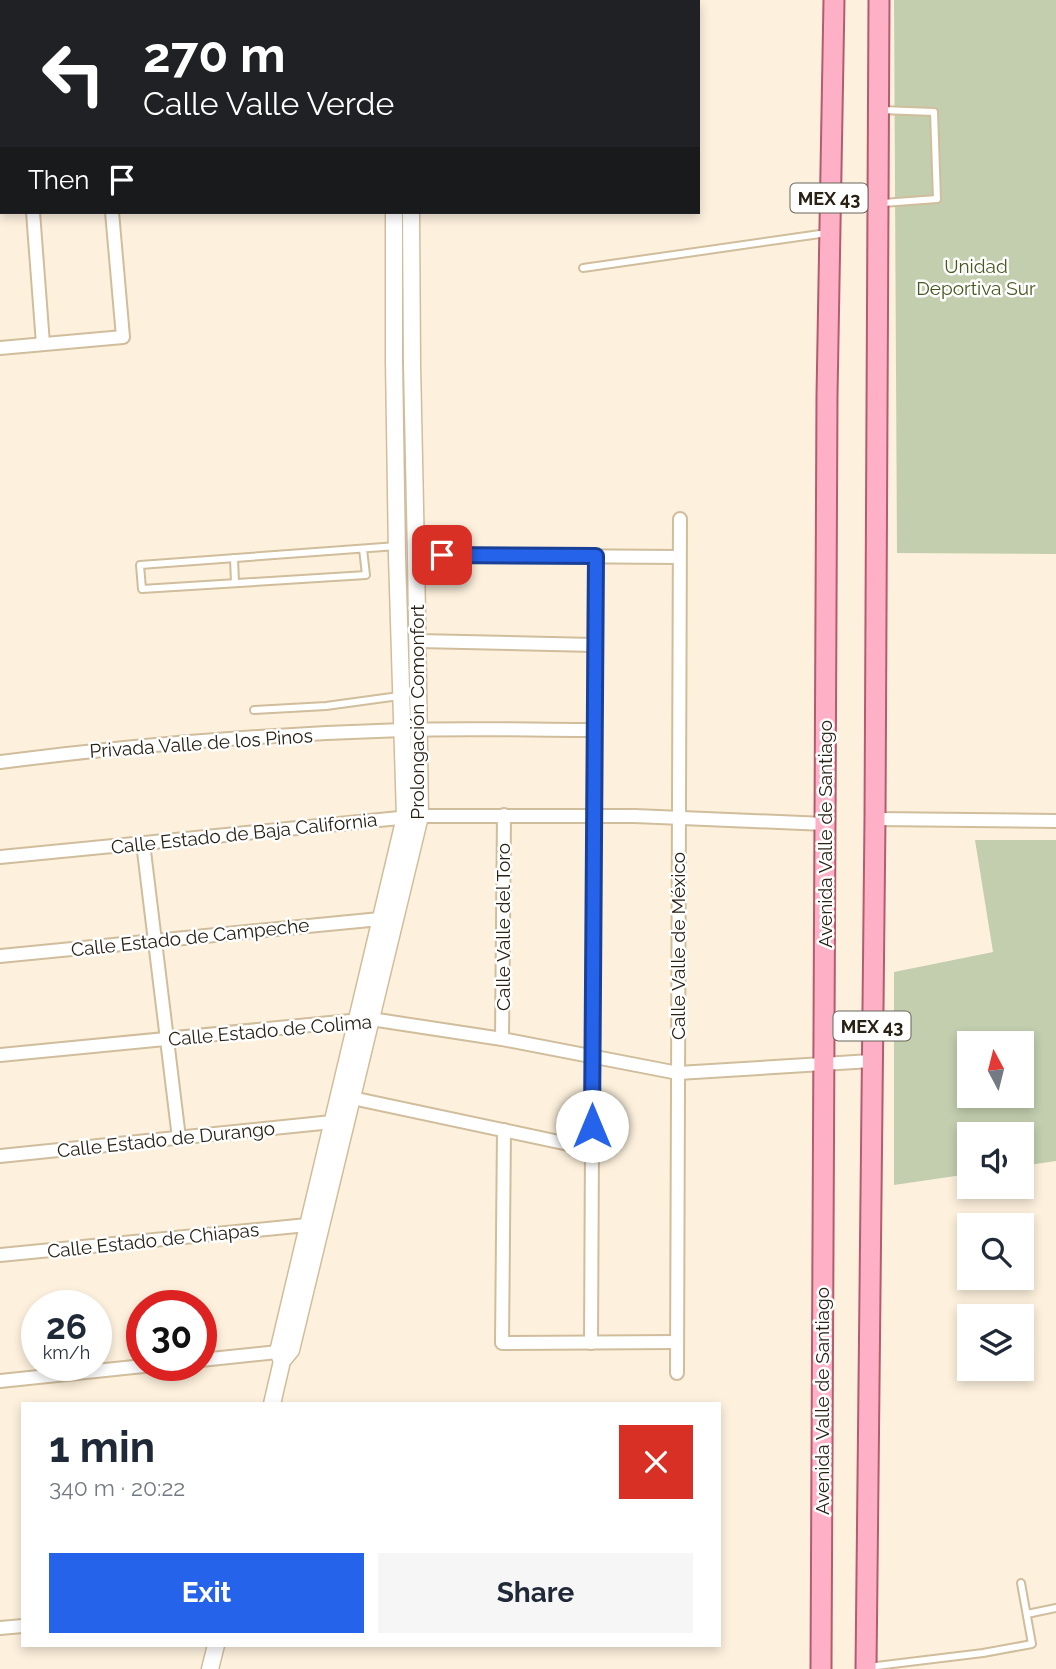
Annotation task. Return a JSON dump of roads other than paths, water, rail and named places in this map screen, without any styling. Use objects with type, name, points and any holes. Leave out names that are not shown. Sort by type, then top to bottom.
[{"type":"main road","name":"Avenida Valle de Santiago","points":[[821,1669],[829,233],[834,0]]},
{"type":"main road","name":"MEX 43","points":[[866,1668],[875,819],[879,0]]},
{"type":"street","points":[[33,214],[43,344]]},
{"type":"street","points":[[0,348],[123,337],[112,214]]},
{"type":"street","name":"Prolongación Comonfort","points":[[394,214],[394,361],[401,695],[411,730]]},
{"type":"street","name":"Prolongación Comonfort","points":[[284,1354],[307,1225],[331,1122],[364,1019],[412,817],[411,730],[418,641],[411,214]]},
{"type":"street","name":"Calle Valle de México","points":[[677,1373],[680,519]]},
{"type":"street","points":[[416,555],[679,557]]},
{"type":"street","points":[[591,1343],[596,556]]},
{"type":"street","points":[[418,641],[595,645]]},
{"type":"street","name":"Privada Valle de los Pinos","points":[[0,762],[164,744],[283,736],[411,730],[594,730]]},
{"type":"street","name":"Calle Valle del Toro","points":[[502,1039],[504,815]]},
{"type":"street","name":"Calle Estado de Baja California","points":[[0,857],[412,817],[594,815],[825,824]]},
{"type":"street","name":"Prolongación Comonfort","points":[[272,1402],[352,1098],[380,919],[412,817]]},
{"type":"street","points":[[875,819],[1056,821]]},
{"type":"street","points":[[143,843],[178,1138]]},
{"type":"street","name":"Calle Estado de Campeche","points":[[0,956],[380,919]]},
{"type":"street","name":"Calle Estado de Colima","points":[[0,1055],[364,1019],[502,1039],[678,1073],[872,1061]]},
{"type":"street","points":[[352,1098],[592,1149]]},
{"type":"street","name":"Calle Estado de Durango","points":[[0,1156],[331,1122]]},
{"type":"street","points":[[505,1130],[502,1343],[677,1342]]},
{"type":"street","name":"Calle Estado de Chiapas","points":[[0,1255],[307,1225]]},
{"type":"street","points":[[217,1359],[284,1354]]},
{"type":"street","points":[[0,1381],[126,1368]]},
{"type":"street","points":[[0,1628],[21,1626]]},
{"type":"street","points":[[211,1669],[216,1647]]},
{"type":"lane","points":[[877,204],[937,199],[934,112],[878,110]]},
{"type":"lane","points":[[583,268],[829,233]]},
{"type":"lane","points":[[363,549],[366,575],[142,589],[139,565],[397,546]]},
{"type":"lane","points":[[233,558],[235,583]]},
{"type":"lane","points":[[254,710],[326,706],[401,695]]},
{"type":"lane","points":[[866,1668],[1032,1644],[1021,1583]]},
{"type":"lane","points":[[1027,1614],[1056,1608]]},
{"type":"park label","name":"Unidad Deportiva Sur","points":[[976,277]]}]
